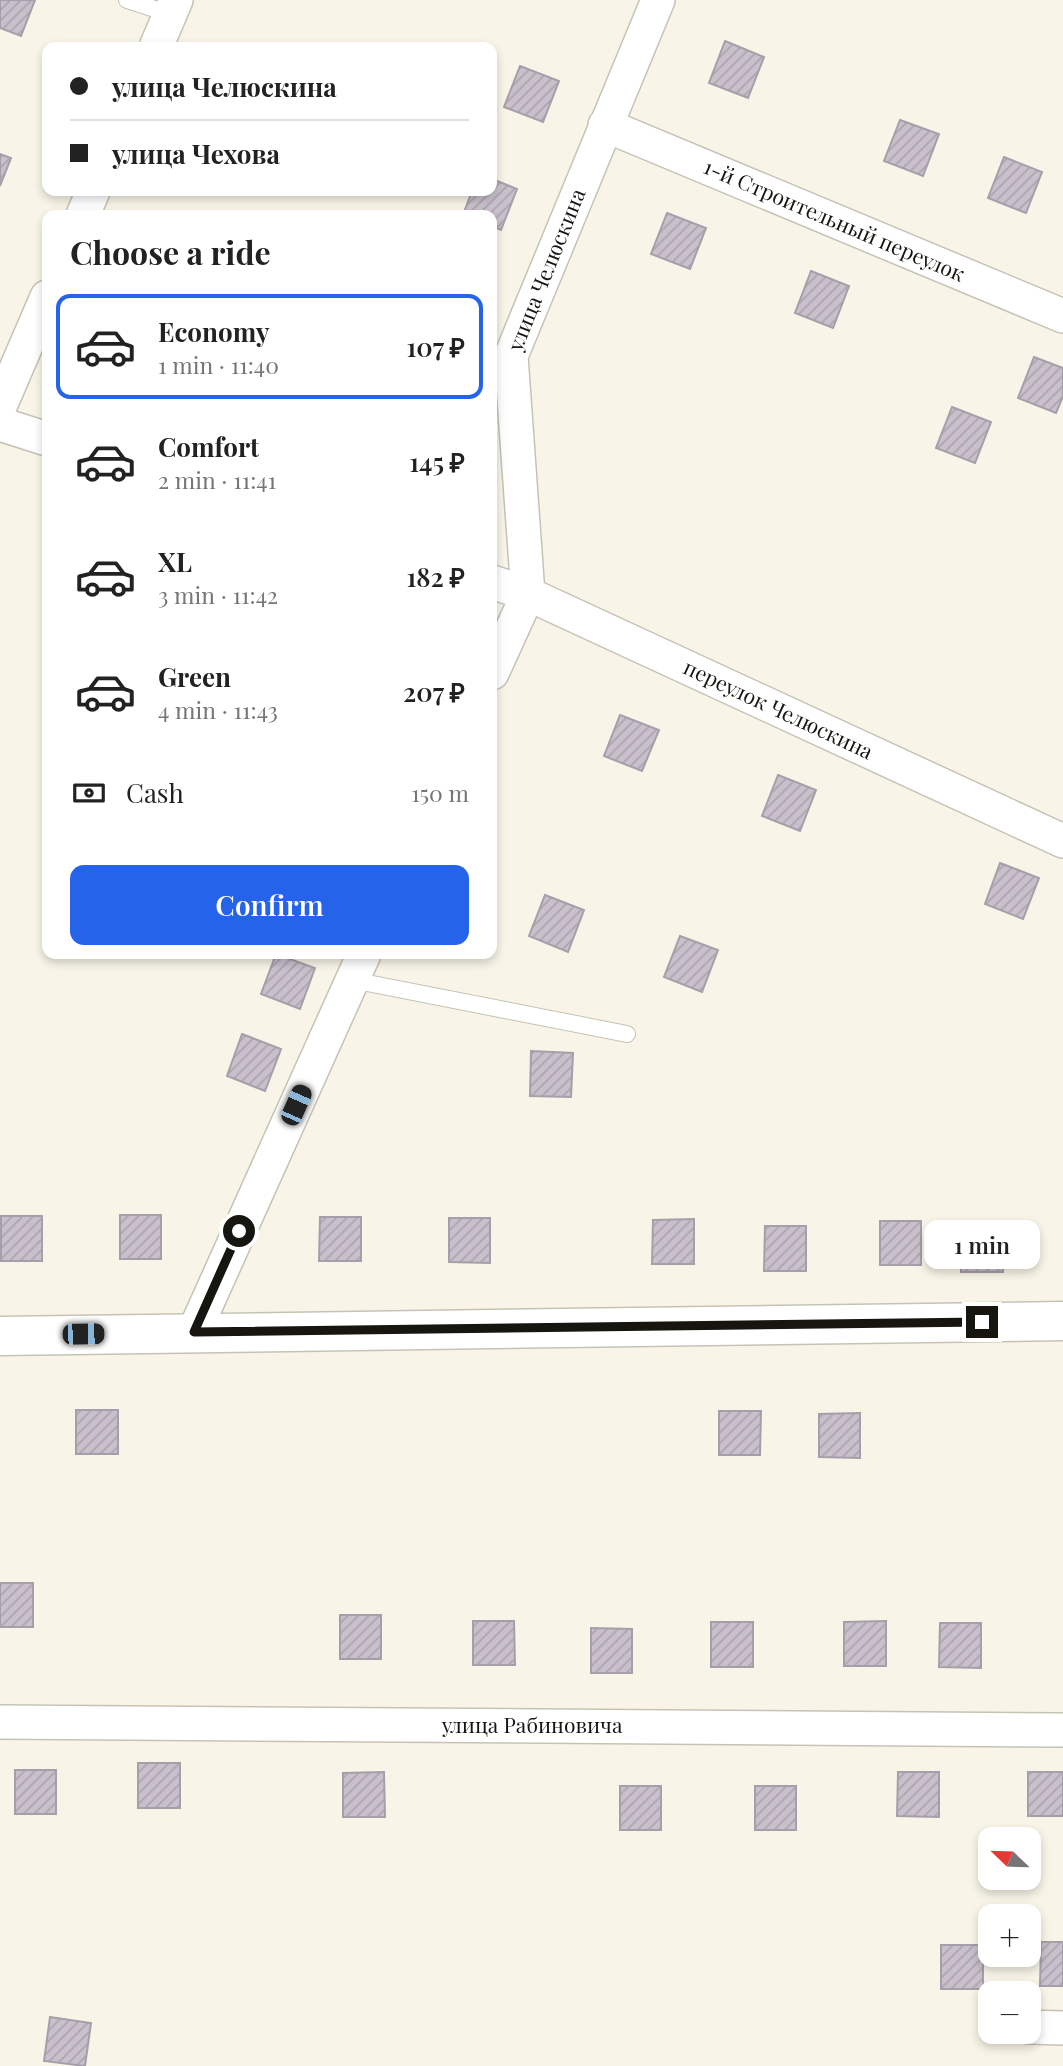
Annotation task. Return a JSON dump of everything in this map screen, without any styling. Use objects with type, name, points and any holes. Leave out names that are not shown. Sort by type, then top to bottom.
[{"type":"street","name":"улица Челюскина","points":[[497,662],[528,594],[511,356],[658,0]]},
{"type":"street","points":[[158,42],[173,7]]},
{"type":"street","name":"1-й Строительный переулок","points":[[605,125],[1063,316]]},
{"type":"street","points":[[0,406],[42,309]]},
{"type":"street","points":[[0,424],[42,437]]},
{"type":"street","name":"переулок Челюскина","points":[[497,584],[528,594],[1063,841]]},
{"type":"street","points":[[194,1332],[358,967]]},
{"type":"street","points":[[0,1336],[1063,1321]]},
{"type":"street","name":"улица Рабиновича","points":[[0,1722],[1063,1730]]},
{"type":"street","points":[[1041,2027],[1063,2028]]},
{"type":"lane","points":[[127,0],[173,7]]},
{"type":"lane","points":[[358,967],[627,1034]]},
{"type":"building","points":[[0,0],[35,0],[21,36],[0,28]]},
{"type":"building","points":[[725,41],[764,57],[748,98],[709,83]]},
{"type":"building","points":[[520,66],[559,81],[543,122],[504,107]]},
{"type":"building","points":[[900,120],[939,134],[923,176],[884,161]]},
{"type":"building","points":[[0,154],[11,158],[0,186]]},
{"type":"building","points":[[1004,157],[1042,172],[1026,213],[988,198]]},
{"type":"building","points":[[497,181],[517,189],[501,230],[497,228],[497,210],[465,210],[470,196],[497,196]]},
{"type":"building","points":[[667,213],[706,228],[690,269],[651,254]]},
{"type":"building","points":[[811,271],[849,286],[833,328],[795,313]]},
{"type":"building","points":[[1034,357],[1063,368],[1063,396],[1056,413],[1018,398]]},
{"type":"building","points":[[952,407],[991,422],[975,463],[936,448]]},
{"type":"building","points":[[620,715],[659,730],[642,771],[604,756]]},
{"type":"building","points":[[778,775],[816,790],[800,831],[762,816]]},
{"type":"building","points":[[1000,863],[1039,878],[1023,919],[985,904]]},
{"type":"building","points":[[545,895],[584,910],[568,952],[529,936]]},
{"type":"building","points":[[680,936],[718,950],[702,992],[664,977]]},
{"type":"building","points":[[274,959],[290,959],[315,968],[300,1009],[261,994]]},
{"type":"building","points":[[242,1034],[281,1049],[265,1091],[227,1076]]},
{"type":"building","points":[[531,1051],[573,1053],[571,1097],[530,1096]]},
{"type":"building","points":[[120,1215],[161,1215],[161,1259],[120,1259]]},
{"type":"building","points":[[1,1216],[42,1216],[42,1261],[1,1261]]},
{"type":"building","points":[[320,1217],[361,1217],[361,1261],[319,1261]]},
{"type":"building","points":[[449,1218],[490,1218],[490,1263],[449,1262]]},
{"type":"building","points":[[694,1219],[694,1264],[652,1264],[653,1220]]},
{"type":"building","points":[[880,1221],[921,1221],[921,1265],[880,1265]]},
{"type":"building","points":[[765,1226],[806,1226],[806,1271],[764,1271]]},
{"type":"building","points":[[961,1227],[1003,1227],[1003,1272],[961,1272]]},
{"type":"building","points":[[76,1410],[118,1410],[118,1454],[76,1454]]},
{"type":"building","points":[[719,1411],[761,1411],[760,1455],[719,1455]]},
{"type":"building","points":[[860,1413],[860,1458],[819,1457],[819,1414]]},
{"type":"building","points":[[0,1583],[33,1583],[33,1627],[0,1627]]},
{"type":"building","points":[[340,1615],[381,1615],[381,1659],[340,1659]]},
{"type":"building","points":[[473,1621],[514,1621],[515,1665],[473,1665]]},
{"type":"building","points":[[886,1621],[886,1666],[844,1666],[844,1622]]},
{"type":"building","points":[[711,1622],[753,1622],[753,1667],[711,1667]]},
{"type":"building","points":[[940,1623],[981,1623],[981,1668],[939,1667]]},
{"type":"building","points":[[591,1628],[632,1629],[632,1673],[591,1673]]},
{"type":"building","points":[[138,1763],[180,1763],[180,1808],[138,1808]]},
{"type":"building","points":[[15,1770],[56,1770],[56,1814],[15,1814]]},
{"type":"building","points":[[384,1772],[385,1817],[343,1817],[343,1773]]},
{"type":"building","points":[[898,1772],[939,1772],[939,1817],[897,1816]]},
{"type":"building","points":[[1028,1772],[1063,1772],[1063,1816],[1028,1816]]},
{"type":"building","points":[[620,1786],[661,1786],[661,1830],[620,1830]]},
{"type":"building","points":[[755,1786],[796,1786],[796,1830],[755,1830]]},
{"type":"building","points":[[1041,1942],[1063,1942],[1063,1986],[1041,1986]]},
{"type":"building","points":[[941,1945],[978,1945],[978,1967],[983,1967],[983,1981],[978,1981],[978,1989],[941,1989]]},
{"type":"building","points":[[50,2017],[91,2023],[85,2066],[44,2061]]},
{"type":"route","points":[[239,1231],[194,1332],[982,1322]]}]
